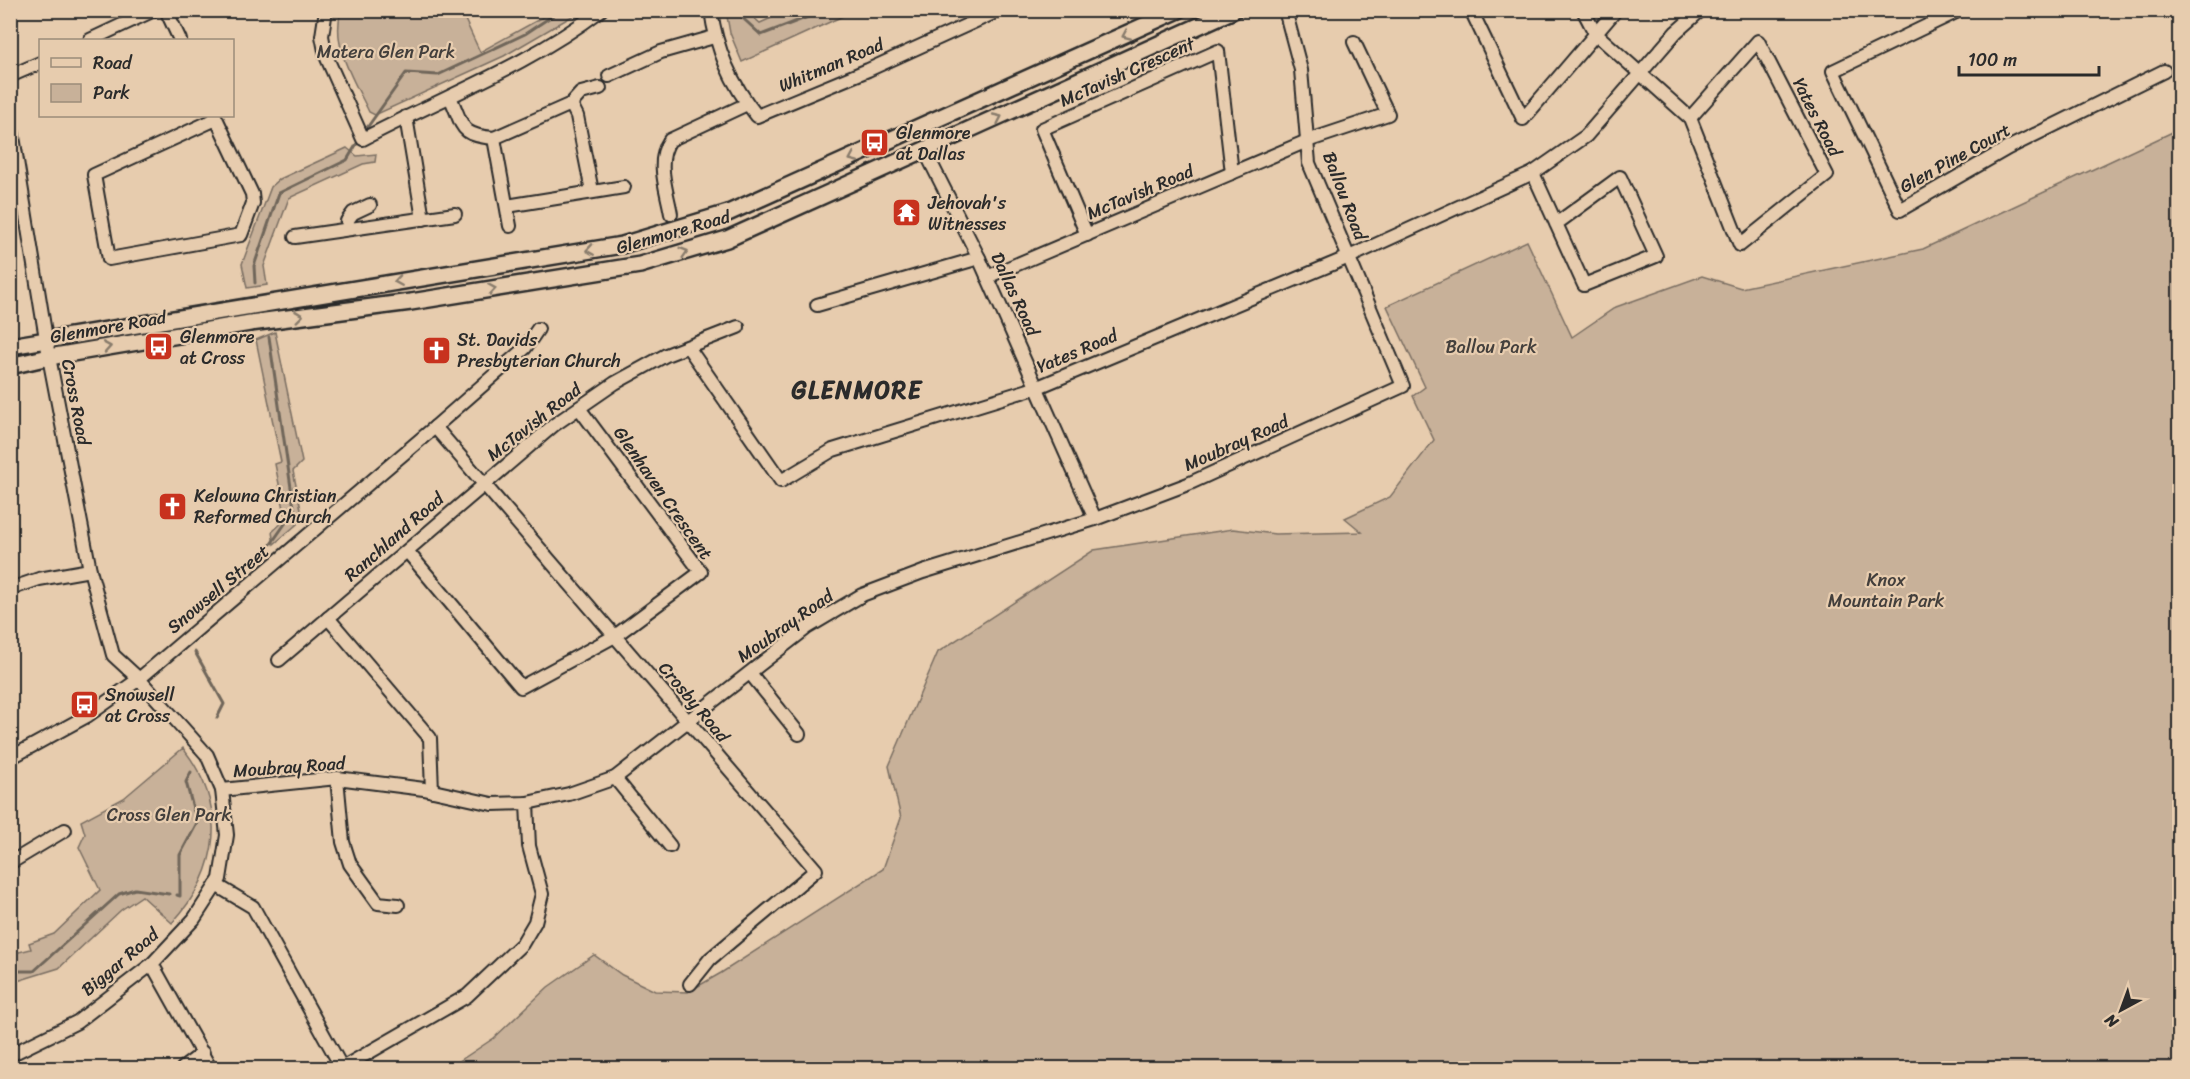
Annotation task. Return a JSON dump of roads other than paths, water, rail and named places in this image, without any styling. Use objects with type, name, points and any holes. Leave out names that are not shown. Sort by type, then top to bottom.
[{"type":"main road","name":"Glenmore Road","points":[[10,346],[622,245],[728,213],[1179,10]]},
{"type":"main road","name":"Glenmore Road","points":[[10,366],[49,357],[250,323],[411,302],[640,265],[727,239],[1234,10]]},
{"type":"street","points":[[92,39],[154,10]]},
{"type":"street","points":[[166,10],[180,39]]},
{"type":"street","points":[[326,10],[322,36],[326,56],[363,139],[508,70],[564,38],[601,10]]},
{"type":"street","points":[[671,214],[662,162],[663,149],[670,140],[747,104],[725,65],[714,37],[711,10]]},
{"type":"street","name":"Whitman Road","points":[[747,104],[757,116],[1000,10]]},
{"type":"street","name":"Ballou Road","points":[[1285,10],[1301,70],[1309,163],[1403,386]]},
{"type":"street","points":[[1471,10],[1523,119],[1616,10]]},
{"type":"street","points":[[1583,10],[1595,33],[1640,74]]},
{"type":"street","name":"Yates Road","points":[[688,347],[781,481],[834,450],[1038,387],[1348,256],[1533,173],[1586,136],[1677,33],[1701,10]]},
{"type":"street","name":"Glen Pine Court","points":[[1960,10],[1833,71],[1900,210],[2008,148],[2164,72]]},
{"type":"street","points":[[609,76],[661,52],[714,37]]},
{"type":"street","name":"Yates Road","points":[[1640,74],[1690,118],[1740,245],[1827,175],[1758,41],[1690,118]]},
{"type":"street","name":"McTavish Road","points":[[987,277],[1307,141],[1388,114],[1354,42]]},
{"type":"street","name":"McTavish Crescent","points":[[1087,234],[1042,129],[1218,51],[1232,173]]},
{"type":"street","points":[[10,76],[39,63]]},
{"type":"street","points":[[450,97],[464,129],[472,136],[494,138],[571,104],[581,93],[600,88]]},
{"type":"street","points":[[571,104],[577,116],[592,191]]},
{"type":"street","points":[[216,117],[252,194],[253,203],[241,235],[109,258],[94,176],[216,117]]},
{"type":"street","points":[[406,117],[423,219]]},
{"type":"street","name":"Cross Road","points":[[11,125],[49,357],[90,570],[113,655],[139,679]]},
{"type":"street","points":[[494,138],[510,226]]},
{"type":"street","name":"Dallas Road","points":[[925,151],[979,258],[1095,519]]},
{"type":"street","points":[[1533,173],[1556,224],[1584,285],[1656,256],[1620,177],[1556,224]]},
{"type":"street","points":[[507,207],[624,187]]},
{"type":"street","points":[[350,229],[348,220],[353,213],[370,205]]},
{"type":"street","points":[[295,237],[455,214]]},
{"type":"street","points":[[817,305],[979,258]]},
{"type":"street","points":[[10,260],[10,267]]},
{"type":"street","name":"McTavish Road","points":[[484,485],[554,425],[615,383],[666,355],[738,327]]},
{"type":"street","name":"Snowsell Street","points":[[10,758],[87,716],[139,679],[435,427],[525,348],[538,329]]},
{"type":"street","name":"Moubray Road","points":[[222,790],[337,778],[432,791],[492,804],[527,803],[569,794],[615,778],[808,627],[862,595],[923,572],[1095,519],[1188,484],[1403,386]]},
{"type":"street","name":"Glenhaven Crescent","points":[[579,408],[701,572],[615,636]]},
{"type":"street","name":"Crosby Road","points":[[435,427],[816,870],[710,959],[690,984]]},
{"type":"street","name":"Ranchland Road","points":[[279,660],[484,485]]},
{"type":"street","points":[[407,550],[521,687],[615,636]]},
{"type":"street","points":[[10,589],[39,579],[90,570]]},
{"type":"street","points":[[328,618],[430,738],[432,791]]},
{"type":"street","points":[[750,673],[799,734]]},
{"type":"street","name":"Biggar Road","points":[[10,1055],[76,1022],[152,964],[194,919],[220,879],[227,835],[222,790],[207,755],[139,679]]},
{"type":"street","points":[[337,778],[343,842],[350,864],[378,903],[398,905]]},
{"type":"street","points":[[615,778],[670,846]]},
{"type":"street","points":[[216,885],[253,907],[342,1068],[467,996],[522,944],[534,922],[542,894],[529,846],[527,803]]},
{"type":"street","points":[[10,863],[65,830]]},
{"type":"street","points":[[152,964],[210,1068]]},
{"type":"street","points":[[183,1068],[202,1053]]},
{"type":"waterway","points":[[364,132],[406,73],[438,75],[525,34],[561,10]]},
{"type":"waterway","points":[[734,10],[761,35],[826,10]]},
{"type":"waterway","points":[[255,283],[254,266],[279,193],[347,160],[359,140]]},
{"type":"waterway","points":[[269,337],[295,515]]},
{"type":"waterway","points":[[271,544],[287,521]]},
{"type":"waterway","points":[[195,652],[224,704],[217,718]]},
{"type":"waterway","points":[[177,895],[180,896],[180,855],[197,823],[186,782],[191,772]]},
{"type":"waterway","points":[[10,971],[34,971],[119,894],[135,889],[169,894]]},
{"type":"place","name":"Glenmore at Dallas","points":[[875,143]]},
{"type":"place","name":"Jehovah's Witnesses","points":[[907,213]]},
{"type":"place","name":"Glenmore at Cross","points":[[159,347]]},
{"type":"place","name":"St. Davids Presbyterian Church","points":[[436,350]]},
{"type":"place","name":"Kelowna Christian Reformed Church","points":[[173,506]]},
{"type":"place","name":"Snowsell at Cross","points":[[84,705]]},
{"type":"district","name":"GLENMORE","points":[[857,390]]},
{"type":"park label","name":"Matera Glen Park","points":[[386,52]]},
{"type":"park label","name":"Ballou Park","points":[[1491,347]]},
{"type":"park label","name":"Knox Mountain Park","points":[[1886,590]]},
{"type":"park label","name":"Cross Glen Park","points":[[169,815]]}]
